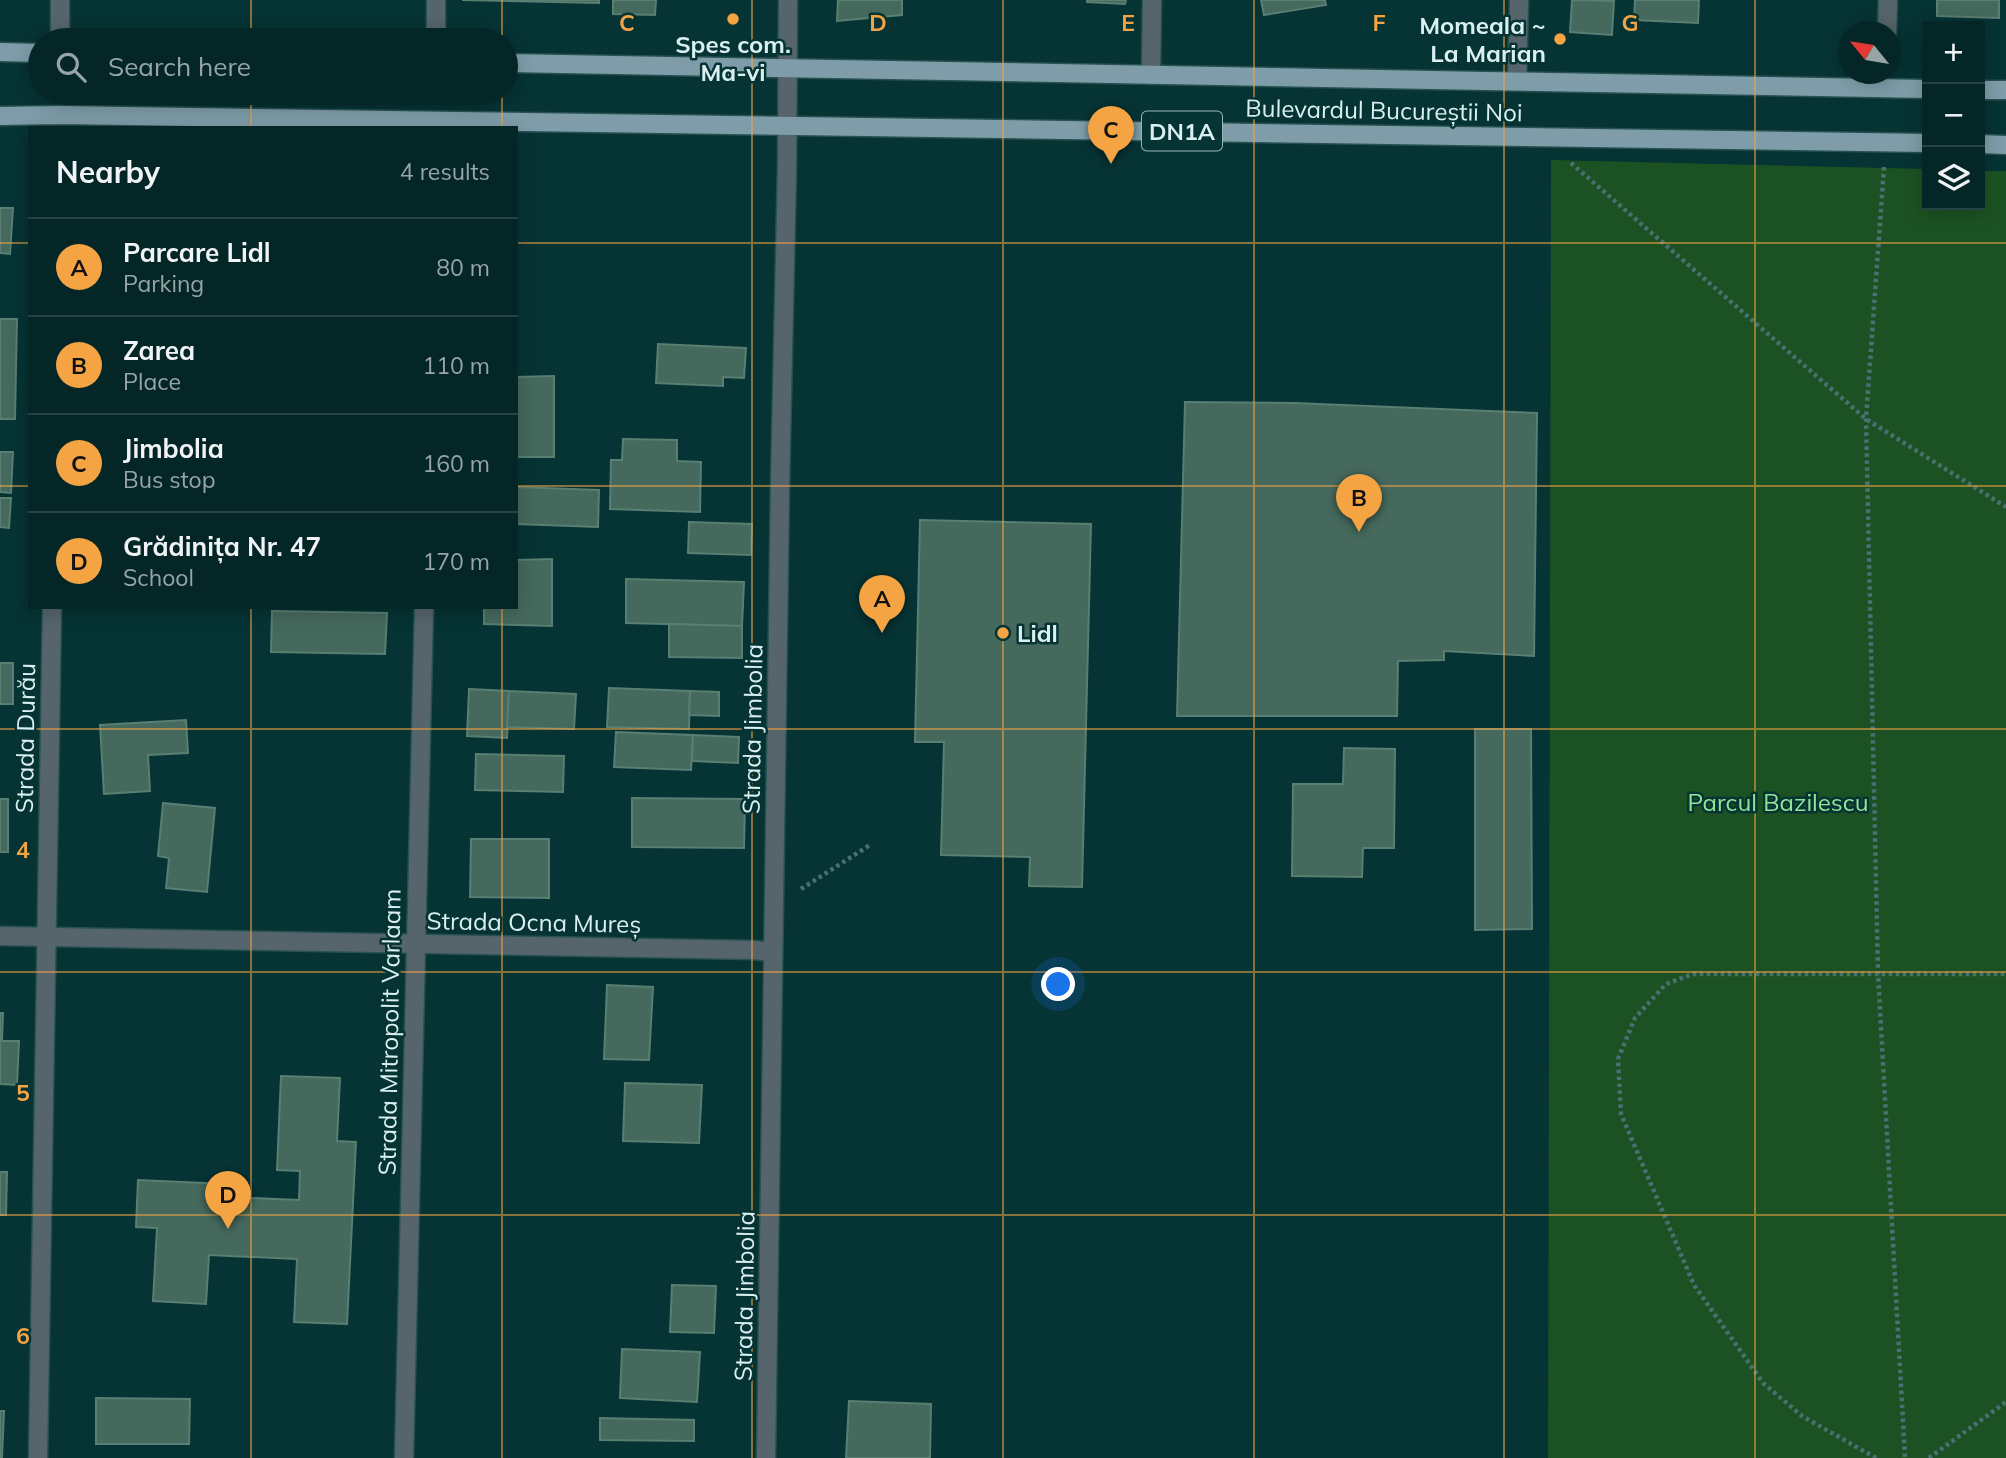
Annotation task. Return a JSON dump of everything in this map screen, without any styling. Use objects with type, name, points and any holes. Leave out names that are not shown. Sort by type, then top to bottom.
[{"type":"main road","points":[[0,52],[28,53]]},
{"type":"main road","name":"Bulevardul Bucureștii Noi","points":[[518,63],[1517,81],[1838,81]]},
{"type":"main road","name":"Bulevardul Bucureștii Noi","points":[[1901,84],[1922,88]]},
{"type":"main road","points":[[1985,90],[2006,90]]},
{"type":"main road","name":"Bulevardul Bucureștii Noi","points":[[0,116],[60,121],[787,125],[1922,144]]},
{"type":"main road","points":[[1985,144],[2006,145]]},
{"type":"street","points":[[60,0],[60,28]]},
{"type":"street","points":[[436,0],[436,28]]},
{"type":"street","name":"Strada Jimbolia","points":[[766,1458],[788,0]]},
{"type":"street","points":[[1151,75],[1152,0]]},
{"type":"street","points":[[1517,81],[1519,0]]},
{"type":"street","points":[[1887,21],[1888,0]]},
{"type":"street","name":"Strada Durău","points":[[38,1458],[52,609]]},
{"type":"street","name":"Strada Mitropolit Varlaam","points":[[404,1458],[424,609]]},
{"type":"street","name":"Strada Ocna Mureș","points":[[0,936],[774,952]]},
{"type":"path","points":[[1569,157],[1569,161],[1866,419],[2006,507]]},
{"type":"path","points":[[1885,162],[1866,419],[1878,973],[1905,1458]]},
{"type":"path","points":[[801,889],[870,845]]},
{"type":"path","points":[[1876,1458],[1802,1416],[1763,1382],[1694,1285],[1621,1114],[1618,1059],[1635,1018],[1666,984],[1693,974],[2006,974]]},
{"type":"path","points":[[1929,1458],[2006,1402]]},
{"type":"green space","name":"Parcul Bazilescu","points":[[1551,160],[1922,169],[1922,210],[1985,210],[1985,171],[2006,171],[2006,1458],[1548,1458]]},
{"type":"building","points":[[462,0],[599,0],[599,3]]},
{"type":"building","points":[[613,0],[656,0],[655,15],[613,14]]},
{"type":"building","points":[[838,0],[902,0],[902,15],[837,21]]},
{"type":"building","points":[[1087,0],[1126,0],[1125,4]]},
{"type":"building","points":[[1261,0],[1325,0],[1326,5],[1264,15]]},
{"type":"building","points":[[1572,0],[1614,1],[1612,35],[1570,32]]},
{"type":"building","points":[[1635,0],[1699,0],[1698,23],[1634,20]]},
{"type":"building","points":[[1937,0],[1999,0],[1999,18],[1937,16]]},
{"type":"building","points":[[0,208],[13,208],[10,254],[0,253]]},
{"type":"building","points":[[0,319],[17,319],[15,419],[0,419]]},
{"type":"building","points":[[658,344],[746,348],[744,378],[723,377],[723,386],[656,383]]},
{"type":"building","points":[[554,376],[554,457],[518,457],[518,377]]},
{"type":"building","points":[[1185,402],[1294,403],[1537,413],[1534,656],[1444,651],[1444,660],[1398,661],[1397,716],[1177,716]]},
{"type":"building","points":[[623,439],[677,440],[677,461],[701,462],[700,512],[610,509],[611,460],[622,460]]},
{"type":"building","points":[[0,452],[13,452],[11,493],[0,492]]},
{"type":"building","points":[[518,487],[599,490],[598,527],[518,524]]},
{"type":"building","points":[[0,498],[11,498],[9,528],[0,527]]},
{"type":"building","name":"Lidl","points":[[920,520],[1091,524],[1082,887],[1029,886],[1030,857],[941,855],[944,742],[915,742]]},
{"type":"building","points":[[689,522],[752,524],[751,555],[688,553]]},
{"type":"building","points":[[552,559],[552,626],[484,624],[484,609],[518,609],[518,560]]},
{"type":"building","points":[[626,579],[744,582],[742,626],[626,623]]},
{"type":"building","points":[[272,611],[387,613],[385,654],[271,652]]},
{"type":"building","points":[[669,624],[742,626],[742,658],[669,657]]},
{"type":"building","points":[[0,663],[13,663],[13,704],[0,704]]},
{"type":"building","points":[[609,688],[690,691],[689,729],[607,727]]},
{"type":"building","points":[[469,689],[509,691],[507,738],[467,736]]},
{"type":"building","points":[[509,691],[576,694],[574,729],[507,727]]},
{"type":"building","points":[[690,691],[719,692],[719,716],[689,715]]},
{"type":"building","points":[[186,720],[188,753],[148,755],[150,791],[104,794],[100,725]]},
{"type":"building","points":[[1475,729],[1531,729],[1532,929],[1475,930]]},
{"type":"building","points":[[616,732],[693,735],[691,770],[614,767]]},
{"type":"building","points":[[693,735],[739,737],[738,763],[692,761]]},
{"type":"building","points":[[1344,748],[1395,749],[1394,848],[1363,848],[1362,877],[1292,876],[1293,784],[1343,784]]},
{"type":"building","points":[[476,754],[564,756],[563,792],[475,790]]},
{"type":"building","points":[[632,798],[745,799],[744,848],[632,847]]},
{"type":"building","points":[[0,799],[8,799],[8,852],[0,852]]},
{"type":"building","points":[[163,803],[215,808],[207,892],[166,888],[169,858],[158,856]]},
{"type":"building","points":[[471,839],[549,839],[549,898],[470,897]]},
{"type":"building","points":[[607,985],[653,987],[649,1060],[604,1059]]},
{"type":"building","points":[[0,1013],[3,1013],[2,1041],[0,1041]]},
{"type":"building","points":[[0,1041],[19,1041],[17,1085],[0,1084]]},
{"type":"building","points":[[281,1076],[340,1078],[337,1141],[356,1142],[347,1324],[294,1322],[297,1259],[209,1255],[206,1304],[153,1301],[157,1228],[136,1227],[138,1180],[227,1184],[227,1197],[299,1200],[300,1171],[277,1170]]},
{"type":"building","points":[[625,1083],[702,1085],[699,1143],[623,1141]]},
{"type":"building","points":[[0,1172],[7,1172],[6,1215],[0,1215]]},
{"type":"building","points":[[672,1285],[716,1286],[714,1333],[670,1332]]},
{"type":"building","points":[[622,1349],[700,1352],[697,1402],[620,1398]]},
{"type":"building","points":[[96,1398],[190,1399],[189,1444],[96,1444]]},
{"type":"building","points":[[849,1401],[931,1404],[930,1458],[846,1458]]},
{"type":"building","points":[[0,1411],[4,1411],[2,1458],[0,1458]]},
{"type":"building","points":[[600,1418],[694,1420],[694,1441],[600,1440]]},
{"type":"place","name":"Spes com. Ma-vi","points":[[733,19]]},
{"type":"place","name":"Momeala ~ La Marian","points":[[1560,39]]},
{"type":"place","name":"Jimbolia","points":[[1111,164]]},
{"type":"place","name":"Zarea","points":[[1359,532]]},
{"type":"place","name":"Parcare Lidl","points":[[882,633]]},
{"type":"place","name":"Lidl","points":[[1003,633]]},
{"type":"place","name":"Grădinița Nr. 47","points":[[228,1229]]}]
